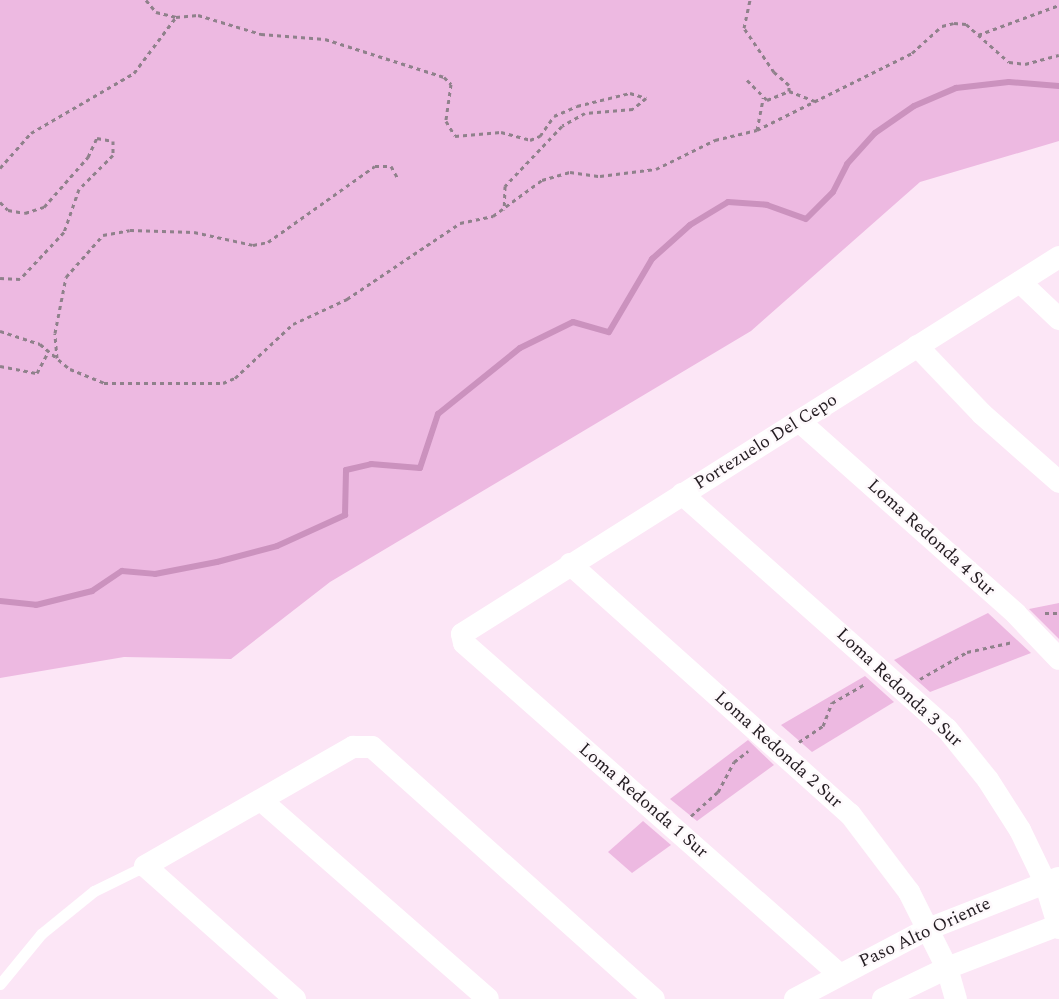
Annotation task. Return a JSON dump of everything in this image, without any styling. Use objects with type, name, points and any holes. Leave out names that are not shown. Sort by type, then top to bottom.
[{"type":"street","name":"Portezuelo Del Cepo","points":[[472,624],[1059,257]]},
{"type":"street","points":[[1020,282],[1059,318]]},
{"type":"street","points":[[917,346],[982,414],[1059,482]]},
{"type":"street","name":"Loma Redonda 4 Sur","points":[[799,421],[1038,637],[1059,659]]},
{"type":"street","name":"Loma Redonda 3 Sur","points":[[682,494],[885,672],[947,729],[988,780],[1052,880],[1059,926]]},
{"type":"street","name":"Loma Redonda 2 Sur","points":[[570,564],[850,814],[883,852],[928,928],[947,968],[956,999]]},
{"type":"street","name":"Loma Redonda 1 Sur","points":[[472,624],[462,634],[464,643],[839,974]]},
{"type":"street","points":[[295,999],[146,866],[353,747],[372,747],[654,999]]},
{"type":"street","points":[[262,801],[488,999]]},
{"type":"street","name":"Paso Alto Oriente","points":[[796,999],[839,974],[928,928],[1052,880]]},
{"type":"street","points":[[883,999],[947,968],[1059,926]]},
{"type":"lane","points":[[0,984],[41,934],[94,891],[146,866]]},
{"type":"path","points":[[146,0],[156,12],[176,17],[198,14],[248,31],[325,39],[444,77],[451,84],[446,121],[455,136],[501,132],[530,140],[540,136],[554,116],[577,106],[630,93],[646,98],[633,109],[585,114],[562,126],[505,186],[504,211]]},
{"type":"path","points":[[750,0],[744,28],[774,72],[789,85],[789,91]]},
{"type":"path","points":[[978,35],[1059,5]]},
{"type":"path","points":[[0,168],[31,133],[134,73],[176,17]]},
{"type":"path","points":[[0,331],[48,352],[57,359],[104,383],[223,383],[235,378],[292,324],[347,299],[460,223],[504,211],[542,180],[570,172],[600,176],[656,169],[715,140],[757,130],[912,53],[942,26],[966,24],[989,49],[1013,63],[1059,55]]},
{"type":"path","points":[[748,80],[762,98],[772,100],[789,91],[816,101]]},
{"type":"path","points":[[757,130],[762,98]]},
{"type":"path","points":[[0,202],[8,210],[25,212],[44,207],[88,157],[97,138],[112,140],[113,155],[79,189],[64,232],[20,279],[0,278]]},
{"type":"path","points":[[57,359],[55,333],[66,277],[102,235],[130,230],[194,232],[238,245],[261,244],[375,166],[391,166],[397,177]]},
{"type":"path","points":[[0,366],[37,373],[48,352]]},
{"type":"path","points":[[904,689],[967,652],[1038,637]]},
{"type":"path","points":[[783,754],[823,726],[832,703],[885,672]]},
{"type":"path","points":[[676,830],[718,792],[734,762],[764,737]]},
{"type":"shaded area","points":[[0,0],[1059,0],[1059,141],[920,182],[751,331],[330,582],[231,659],[124,657],[0,678]]},
{"type":"shaded area","points":[[1059,603],[1059,639],[1029,609]]},
{"type":"shaded area","points":[[988,613],[1031,653],[930,692],[894,660]]},
{"type":"shaded area","points":[[865,676],[894,702],[812,752],[781,725]]},
{"type":"shaded area","points":[[748,740],[774,765],[697,821],[670,799]]},
{"type":"shaded area","points":[[643,821],[671,845],[632,873],[608,852]]},
{"type":"waterway","points":[[0,601],[36,605],[92,591],[122,571],[155,574],[217,562],[277,546],[345,515],[346,470],[371,464],[420,468],[438,414],[520,348],[573,322],[609,332],[652,259],[690,225],[728,202],[767,205],[806,219],[833,192],[847,164],[875,133],[914,106],[956,88],[1009,82],[1059,86]]}]
